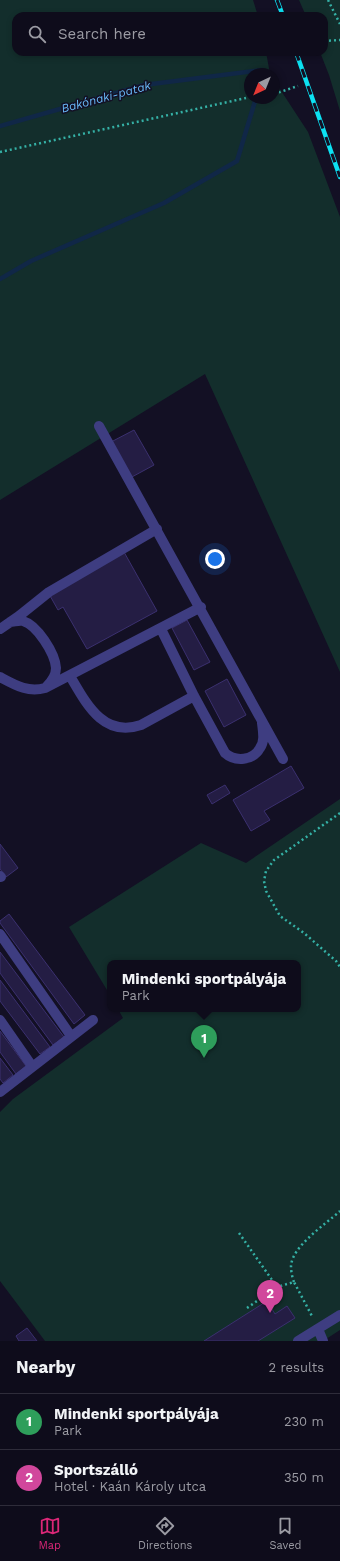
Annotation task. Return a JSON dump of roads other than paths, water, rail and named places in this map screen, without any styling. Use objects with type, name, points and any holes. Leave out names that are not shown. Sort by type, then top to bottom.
[{"type":"street","points":[[99,426],[201,608],[283,759]]},
{"type":"street","points":[[0,629],[49,592],[157,529]]},
{"type":"street","points":[[35,603],[31,614],[38,632],[60,666],[73,674],[93,712],[100,719],[110,725],[119,728],[132,728],[141,725],[194,696]]},
{"type":"street","points":[[0,677],[19,687],[30,690],[45,688],[201,608]]},
{"type":"street","points":[[10,622],[22,621],[31,625],[38,632]]},
{"type":"street","points":[[161,629],[194,696],[225,753],[230,757],[247,759],[254,755],[260,749],[263,732],[261,719]]},
{"type":"street","points":[[45,688],[54,679],[56,668],[54,657]]},
{"type":"street","points":[[0,934],[71,1036]]},
{"type":"street","points":[[0,1020],[32,1066]]},
{"type":"street","points":[[0,1092],[93,1020]]},
{"type":"street","points":[[298,1341],[340,1315]]},
{"type":"street","points":[[318,1329],[323,1341]]},
{"type":"waterway","name":"Bakónaki-patak","points":[[0,126],[144,85],[244,72]]},
{"type":"waterway","points":[[0,279],[31,261],[164,203],[237,161],[254,104]]},
{"type":"railway","points":[[277,0],[282,12]]},
{"type":"railway","points":[[297,56],[340,177]]},
{"type":"place","name":"Mindenki sportpályája","points":[[204,1058]]},
{"type":"place","name":"Sportszálló","points":[[270,1313]]}]
